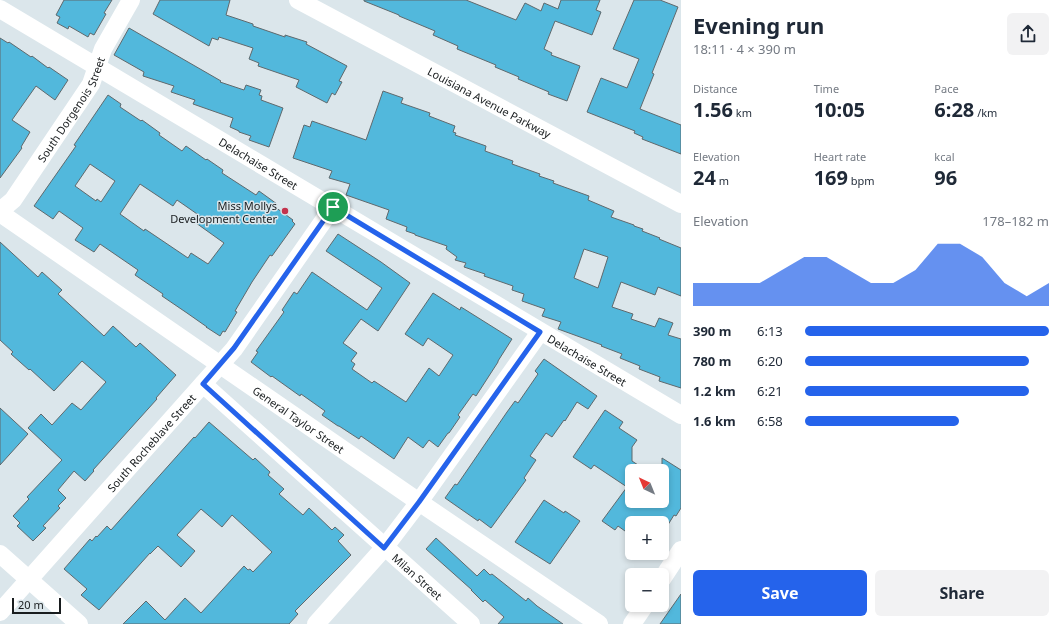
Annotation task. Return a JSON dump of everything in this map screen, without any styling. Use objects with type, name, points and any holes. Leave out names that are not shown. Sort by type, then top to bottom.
[{"type":"street","name":"South Dorgenois Street","points":[[0,212],[13,200],[91,84],[103,49],[130,0]]},
{"type":"street","name":"Louisiana Avenue Parkway","points":[[298,0],[681,204]]},
{"type":"street","name":"Delachaise Street","points":[[0,9],[98,66],[540,332],[681,415]]},
{"type":"street","name":"South Rocheblave Street","points":[[0,612],[234,348],[333,207]]},
{"type":"street","name":"General Taylor Street","points":[[0,212],[219,365],[599,624]]},
{"type":"street","points":[[316,624],[384,548],[419,502],[540,332]]},
{"type":"street","name":"Milan Street","points":[[203,384],[384,548],[471,624]]},
{"type":"street","points":[[669,568],[681,550]]},
{"type":"street","points":[[0,554],[79,624]]},
{"type":"street","points":[[632,624],[640,612]]},
{"type":"building","points":[[64,0],[112,0],[94,35],[90,33],[88,37],[69,26],[68,29],[57,23],[60,17],[56,15]]},
{"type":"building","points":[[160,0],[230,0],[226,15],[285,37],[285,35],[307,42],[306,44],[347,66],[339,81],[342,82],[335,95],[332,93],[327,103],[296,87],[299,80],[258,66],[259,63],[249,59],[253,48],[219,37],[218,40],[212,38],[209,46],[153,14]]},
{"type":"building","points":[[364,0],[466,0],[516,20],[525,3],[541,11],[544,3],[558,9],[561,0],[600,0],[596,10],[601,12],[592,35],[555,21],[544,49],[552,53],[551,55],[580,66],[567,101],[548,94],[549,92],[518,79],[519,77],[495,67],[496,65],[457,49],[458,46],[433,35],[435,31]]},
{"type":"building","points":[[634,0],[660,0],[678,7],[652,73],[654,74],[640,109],[681,125],[681,154],[642,139],[643,137],[634,133],[635,131],[587,112],[601,78],[627,88],[639,59],[613,49]]},
{"type":"building","points":[[129,28],[221,81],[220,82],[244,90],[246,85],[261,90],[259,95],[262,96],[261,100],[283,108],[269,147],[249,140],[251,136],[230,127],[233,118],[193,104],[195,100],[171,92],[174,86],[143,76],[144,72],[114,55]]},
{"type":"building","points":[[0,38],[8,43],[9,42],[31,57],[32,56],[68,80],[55,100],[36,86],[12,120],[30,132],[21,147],[22,148],[0,178]]},
{"type":"building","points":[[383,91],[403,98],[401,103],[430,113],[429,116],[455,126],[453,132],[456,133],[455,135],[486,146],[485,151],[513,161],[512,164],[540,174],[539,176],[554,181],[553,183],[589,196],[588,200],[614,211],[611,217],[634,225],[643,229],[642,231],[681,248],[681,296],[658,287],[655,295],[621,282],[612,307],[633,314],[631,319],[655,327],[659,318],[673,323],[668,335],[681,339],[681,388],[659,381],[660,377],[639,369],[640,366],[620,358],[622,354],[558,329],[561,322],[542,316],[545,309],[522,301],[524,294],[512,290],[513,286],[464,267],[466,263],[455,260],[457,257],[446,249],[447,246],[415,235],[406,231],[407,227],[386,219],[389,210],[346,195],[350,184],[329,178],[332,171],[293,158],[304,125],[310,127],[312,121],[366,140]],"holes":[[[584,249],[608,257],[598,288],[574,278]]]},
{"type":"building","points":[[108,95],[121,104],[120,107],[141,121],[142,120],[160,133],[159,135],[182,151],[186,146],[223,170],[222,173],[256,195],[259,191],[277,204],[275,207],[293,220],[292,221],[295,224],[272,256],[270,255],[235,311],[237,312],[225,332],[223,331],[220,336],[162,296],[163,294],[135,275],[138,270],[100,244],[94,252],[75,240],[83,228],[59,211],[53,219],[34,206],[76,146],[74,145]],"holes":[[[90,164],[115,181],[101,202],[97,199],[96,201],[75,186]],[[140,184],[173,206],[177,200],[200,216],[196,223],[224,243],[208,264],[191,253],[188,258],[145,229],[144,231],[120,214]]]},
{"type":"building","points":[[338,234],[410,283],[378,331],[361,319],[343,343],[357,353],[351,361],[355,364],[352,369],[372,383],[374,381],[406,402],[429,368],[439,376],[453,355],[428,338],[423,346],[405,334],[433,293],[460,310],[461,307],[512,339],[476,396],[473,394],[458,415],[460,417],[438,447],[429,440],[423,448],[408,437],[394,459],[361,436],[359,439],[338,426],[322,415],[325,411],[301,394],[300,396],[272,376],[271,377],[251,362],[258,352],[256,351],[284,312],[282,310],[294,292],[297,294],[312,272],[367,310],[382,288],[326,251]]},
{"type":"building","points":[[0,242],[38,277],[42,272],[62,290],[58,294],[104,336],[113,326],[136,347],[140,343],[176,375],[156,398],[157,399],[93,470],[94,471],[85,481],[74,471],[58,490],[66,498],[58,506],[60,508],[43,526],[46,528],[33,541],[17,526],[20,523],[13,516],[29,499],[27,497],[62,460],[28,428],[41,414],[52,425],[72,403],[81,410],[106,382],[82,361],[54,391],[11,354],[13,352],[0,340]]},
{"type":"building","points":[[544,359],[597,396],[588,409],[577,402],[565,421],[564,420],[552,437],[546,433],[530,456],[536,460],[524,478],[526,480],[491,528],[479,519],[478,521],[445,498],[455,484],[457,485],[515,401],[518,403],[538,374],[535,371]]},
{"type":"building","points":[[0,408],[28,434],[0,465]]},
{"type":"building","points":[[605,410],[623,422],[619,428],[637,440],[632,447],[632,461],[636,464],[625,464],[625,486],[594,465],[591,469],[573,457]]},
{"type":"building","points":[[209,422],[253,460],[255,458],[270,472],[268,475],[284,489],[279,494],[303,515],[309,508],[332,530],[335,527],[344,535],[338,541],[351,555],[295,611],[298,614],[289,624],[123,624],[146,601],[165,620],[185,598],[201,613],[244,566],[253,572],[272,552],[232,515],[222,527],[201,509],[177,535],[195,551],[181,567],[158,546],[99,610],[81,595],[87,589],[64,569],[90,539],[92,541],[107,526],[111,530]]},
{"type":"building","points":[[662,458],[681,470],[681,508],[669,523],[669,516],[625,516],[625,531],[618,526],[615,530],[602,521],[625,490],[625,508],[669,508],[669,464],[662,464]]},
{"type":"building","points":[[544,500],[580,521],[550,564],[515,542]]},
{"type":"building","points":[[436,538],[477,576],[484,569],[526,601],[528,598],[563,624],[498,624],[504,617],[485,600],[483,602],[472,590],[426,549]]},
{"type":"building","points":[[681,594],[681,624],[660,624]]},
{"type":"place","name":"Miss Mollys Development Center","points":[[285,211]]},
{"type":"route","points":[[333,207],[540,332],[419,502],[384,548],[203,384],[234,348],[333,207]]}]
